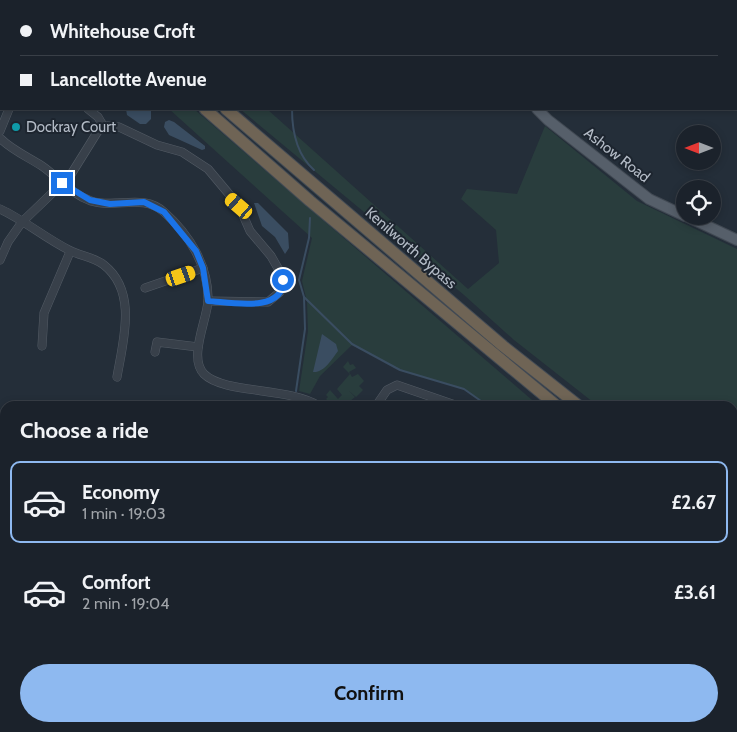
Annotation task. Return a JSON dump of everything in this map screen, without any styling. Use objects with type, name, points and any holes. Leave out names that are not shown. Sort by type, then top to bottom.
[{"type":"highway","name":"Kenilworth Bypass","points":[[206,110],[332,220],[551,401]]},
{"type":"highway","name":"Kenilworth Bypass","points":[[227,110],[503,346],[573,401]]},
{"type":"main road","name":"Ashow Road","points":[[538,110],[548,120],[649,199],[676,212]]},
{"type":"main road","name":"Ashow Road","points":[[704,225],[737,240]]},
{"type":"street","points":[[0,131],[9,110]]},
{"type":"street","points":[[89,110],[98,117],[104,128]]},
{"type":"street","points":[[0,260],[8,242],[22,222],[75,170],[96,134],[104,128],[111,126],[125,129],[158,145],[182,152],[208,169],[239,206],[250,231],[271,256],[282,276],[283,284],[280,292],[268,302],[208,301]]},
{"type":"street","points":[[0,139],[44,167],[62,183],[90,200],[110,204],[144,202],[158,207],[181,230],[196,251],[203,268],[208,301],[198,348],[198,362],[204,374],[220,383],[284,394],[304,401]]},
{"type":"street","points":[[0,209],[70,252],[105,266],[119,284],[126,311],[118,355],[117,376]]},
{"type":"street","points":[[42,346],[41,331],[47,301],[70,252]]},
{"type":"street","points":[[145,288],[203,268]]},
{"type":"street","points":[[155,352],[156,342],[198,348]]},
{"type":"street","points":[[379,401],[387,390],[397,385],[443,401]]},
{"type":"green space","points":[[170,110],[195,110],[533,401],[481,401],[464,389],[400,370],[352,345],[320,376],[310,394],[299,391],[308,331],[307,302],[302,281],[312,238]]},
{"type":"green space","points":[[241,110],[268,110],[468,289],[499,263],[496,230],[461,199],[467,189],[517,194],[545,126],[637,201],[676,220],[676,225],[687,225],[737,249],[737,401],[592,401],[514,340],[464,295]]},
{"type":"green space","points":[[348,361],[350,365],[353,364],[356,368],[349,372],[352,377],[358,374],[364,381],[359,386],[363,390],[356,397],[349,391],[355,397],[350,401],[328,401],[326,395],[330,390],[338,399],[342,395],[337,389],[350,374],[343,367]]},
{"type":"water","points":[[126,110],[151,110],[151,119],[146,124],[140,124],[127,115]]},
{"type":"water","points":[[169,120],[205,146],[205,149],[202,150],[169,135],[164,127],[165,122]]},
{"type":"water","points":[[254,203],[258,203],[288,233],[289,248],[285,254],[275,237],[262,226]]},
{"type":"water","points":[[322,334],[336,344],[338,351],[324,368],[313,372]]},
{"type":"waterway","points":[[292,110],[296,142],[303,157],[314,170]]},
{"type":"waterway","points":[[296,391],[305,329],[304,297],[299,280],[309,238],[310,218]]},
{"type":"waterway","points":[[304,297],[352,344],[400,370],[464,389],[481,401]]},
{"type":"place","name":"Dockray Court","points":[[16,127]]},
{"type":"route","points":[[62,183],[78,194],[101,203],[144,202],[158,207],[181,230],[196,251],[206,279],[208,301],[268,302],[274,299],[280,292],[283,280]]}]
